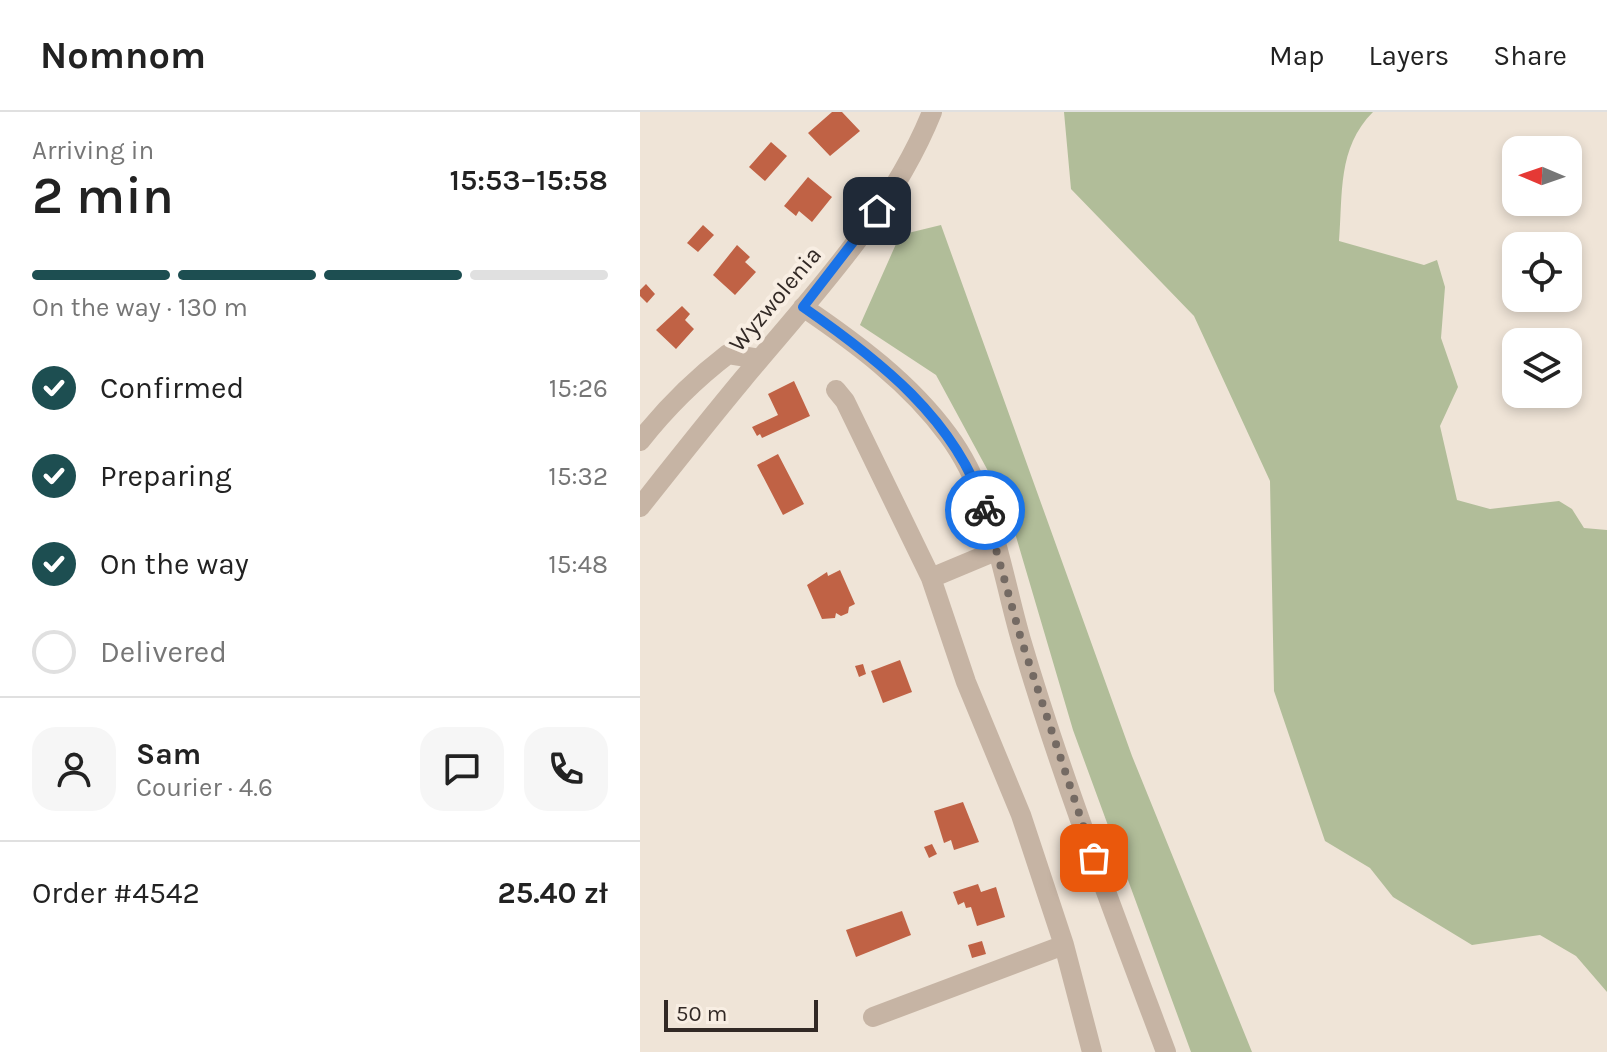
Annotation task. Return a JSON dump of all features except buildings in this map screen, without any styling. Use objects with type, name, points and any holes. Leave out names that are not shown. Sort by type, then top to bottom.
[{"type":"street","name":"Wyzwolenia","points":[[640,507],[841,261],[892,189],[921,140],[932,112]]},
{"type":"street","points":[[803,307],[898,379],[948,435],[968,467],[998,550],[1021,639],[1067,781],[1166,1052]]},
{"type":"street","points":[[640,441],[667,407],[701,374],[728,354],[760,359]]},
{"type":"street","points":[[836,390],[845,401],[931,578],[966,682],[1021,815],[1064,945],[1092,1052]]},
{"type":"street","points":[[931,578],[998,550]]},
{"type":"street","points":[[873,1017],[1064,945]]},
{"type":"green space","points":[[1064,112],[1373,112],[1361,126],[1347,156],[1339,241],[1424,265],[1437,260],[1445,287],[1441,338],[1458,387],[1440,426],[1457,500],[1490,509],[1559,501],[1572,509],[1584,528],[1607,530],[1607,992],[1576,956],[1540,935],[1472,945],[1393,897],[1370,868],[1325,841],[1274,691],[1270,481],[1194,316],[1071,189]]},
{"type":"green space","points":[[941,225],[1132,756],[1252,1052],[1191,1052],[1073,730],[1007,506],[936,375],[860,325],[900,235]]},
{"type":"way so far","points":[[985,510],[1021,639],[1094,858]]},
{"type":"route","points":[[877,211],[803,307],[898,379],[924,408],[948,435],[968,467],[985,510]]}]
